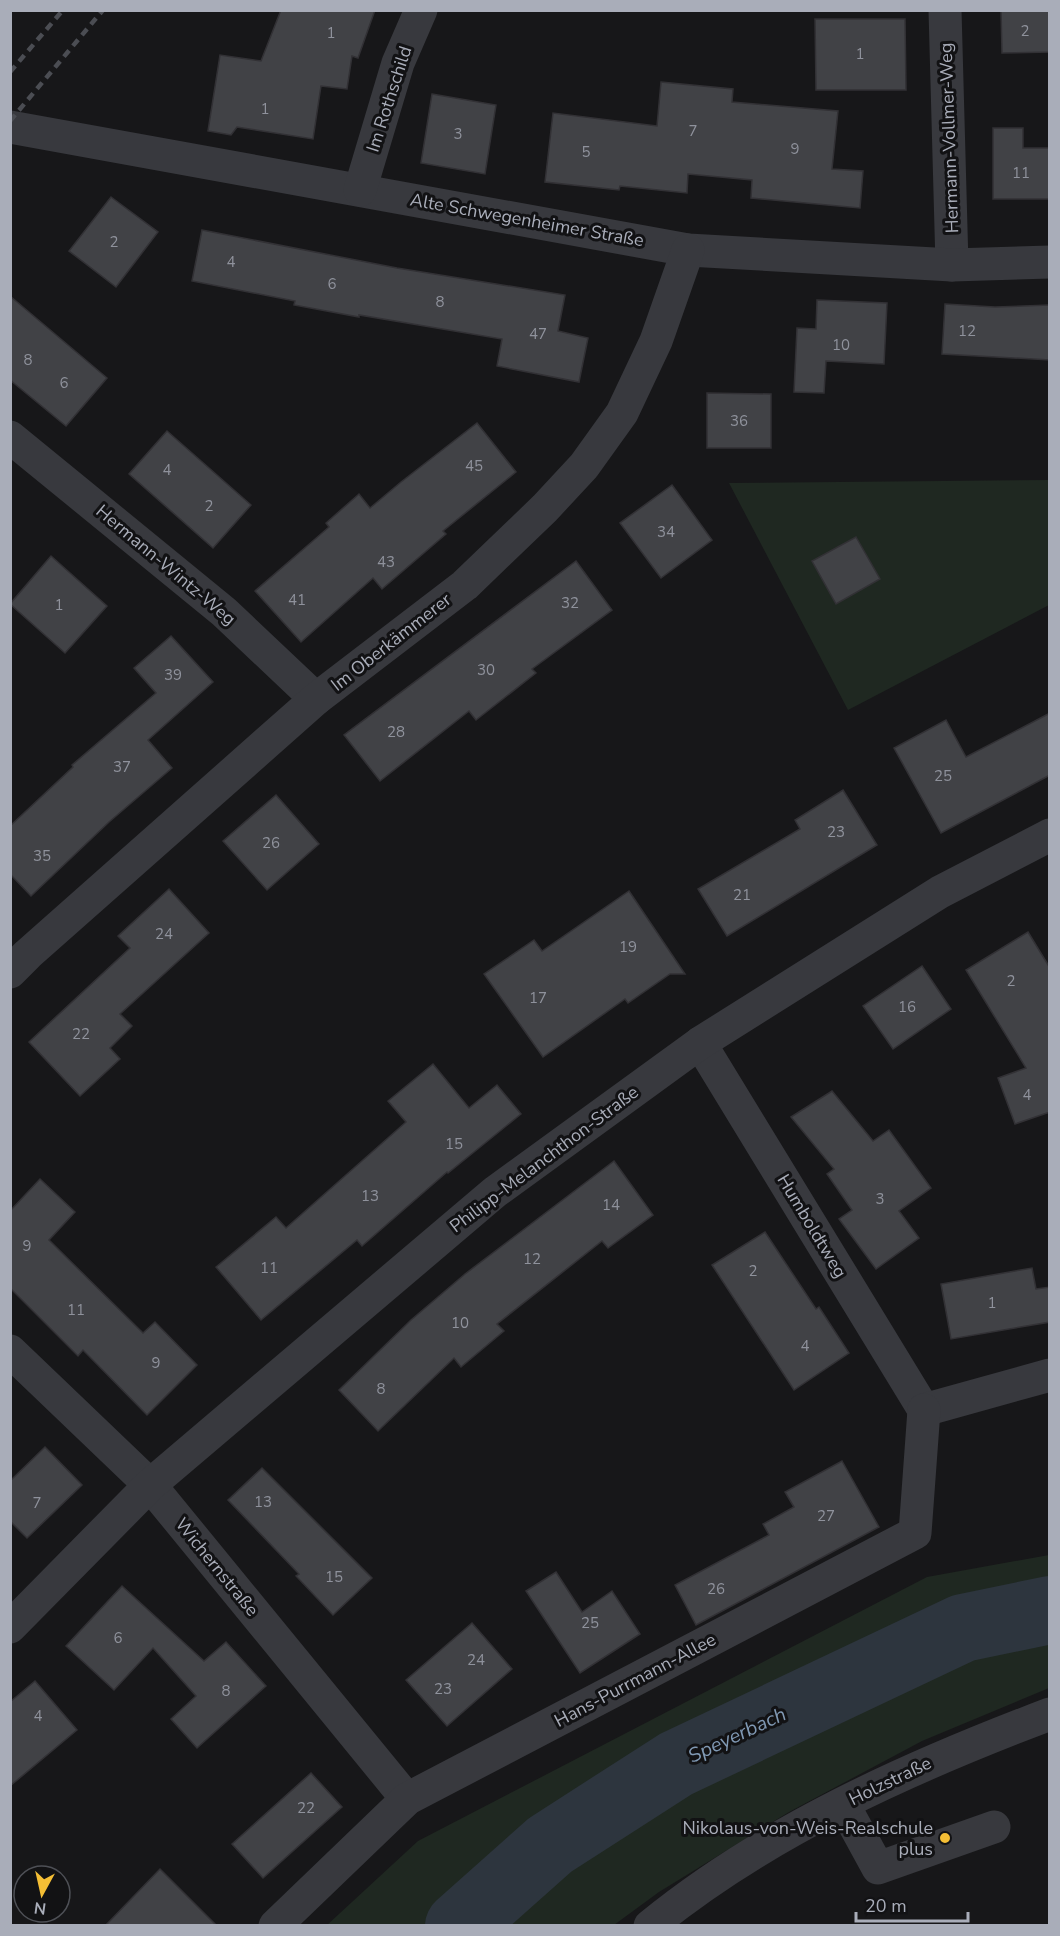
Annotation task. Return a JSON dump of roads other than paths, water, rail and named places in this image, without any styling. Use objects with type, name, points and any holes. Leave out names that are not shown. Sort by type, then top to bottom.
[{"type":"street","name":"Im Rothschild","points":[[360,190],[398,63],[421,10]]},
{"type":"street","name":"Hermann-Vollmer-Weg","points":[[945,10],[952,265]]},
{"type":"street","name":"Alte Schwegenheimer Straße","points":[[10,127],[688,249],[952,265],[1050,262]]},
{"type":"street","name":"Im Oberkämmerer","points":[[16,953],[316,699],[465,585],[545,508],[584,466],[622,413],[656,341],[688,249]]},
{"type":"street","name":"Hermann-Wintz-Weg","points":[[10,437],[224,612],[316,699]]},
{"type":"street","name":"Philipp-Melanchthon-Straße","points":[[10,1627],[150,1485],[495,1192],[700,1043],[940,892],[1050,835]]},
{"type":"street","name":"Humboldtweg","points":[[700,1043],[924,1410]]},
{"type":"street","name":"Wichernstraße","points":[[10,1351],[150,1485],[407,1800]]},
{"type":"street","points":[[924,1410],[1050,1375]]},
{"type":"street","name":"Hans-Purrmann-Allee","points":[[275,1926],[407,1800],[915,1533],[924,1410]]},
{"type":"street","name":"Holzstraße","points":[[650,1926],[685,1897],[730,1868],[843,1804],[918,1767],[1050,1714]]},
{"type":"street","points":[[843,1804],[878,1868],[994,1827]]},
{"type":"waterway","name":"Speyerbach","points":[[459,1926],[550,1845],[676,1764],[963,1628],[1050,1610]]},
{"type":"railway","points":[[10,72],[63,10]]},
{"type":"railway","points":[[10,121],[103,10]]},
{"type":"place","name":"Nikolaus-von-Weis-Realschule plus","points":[[945,1838]]}]
